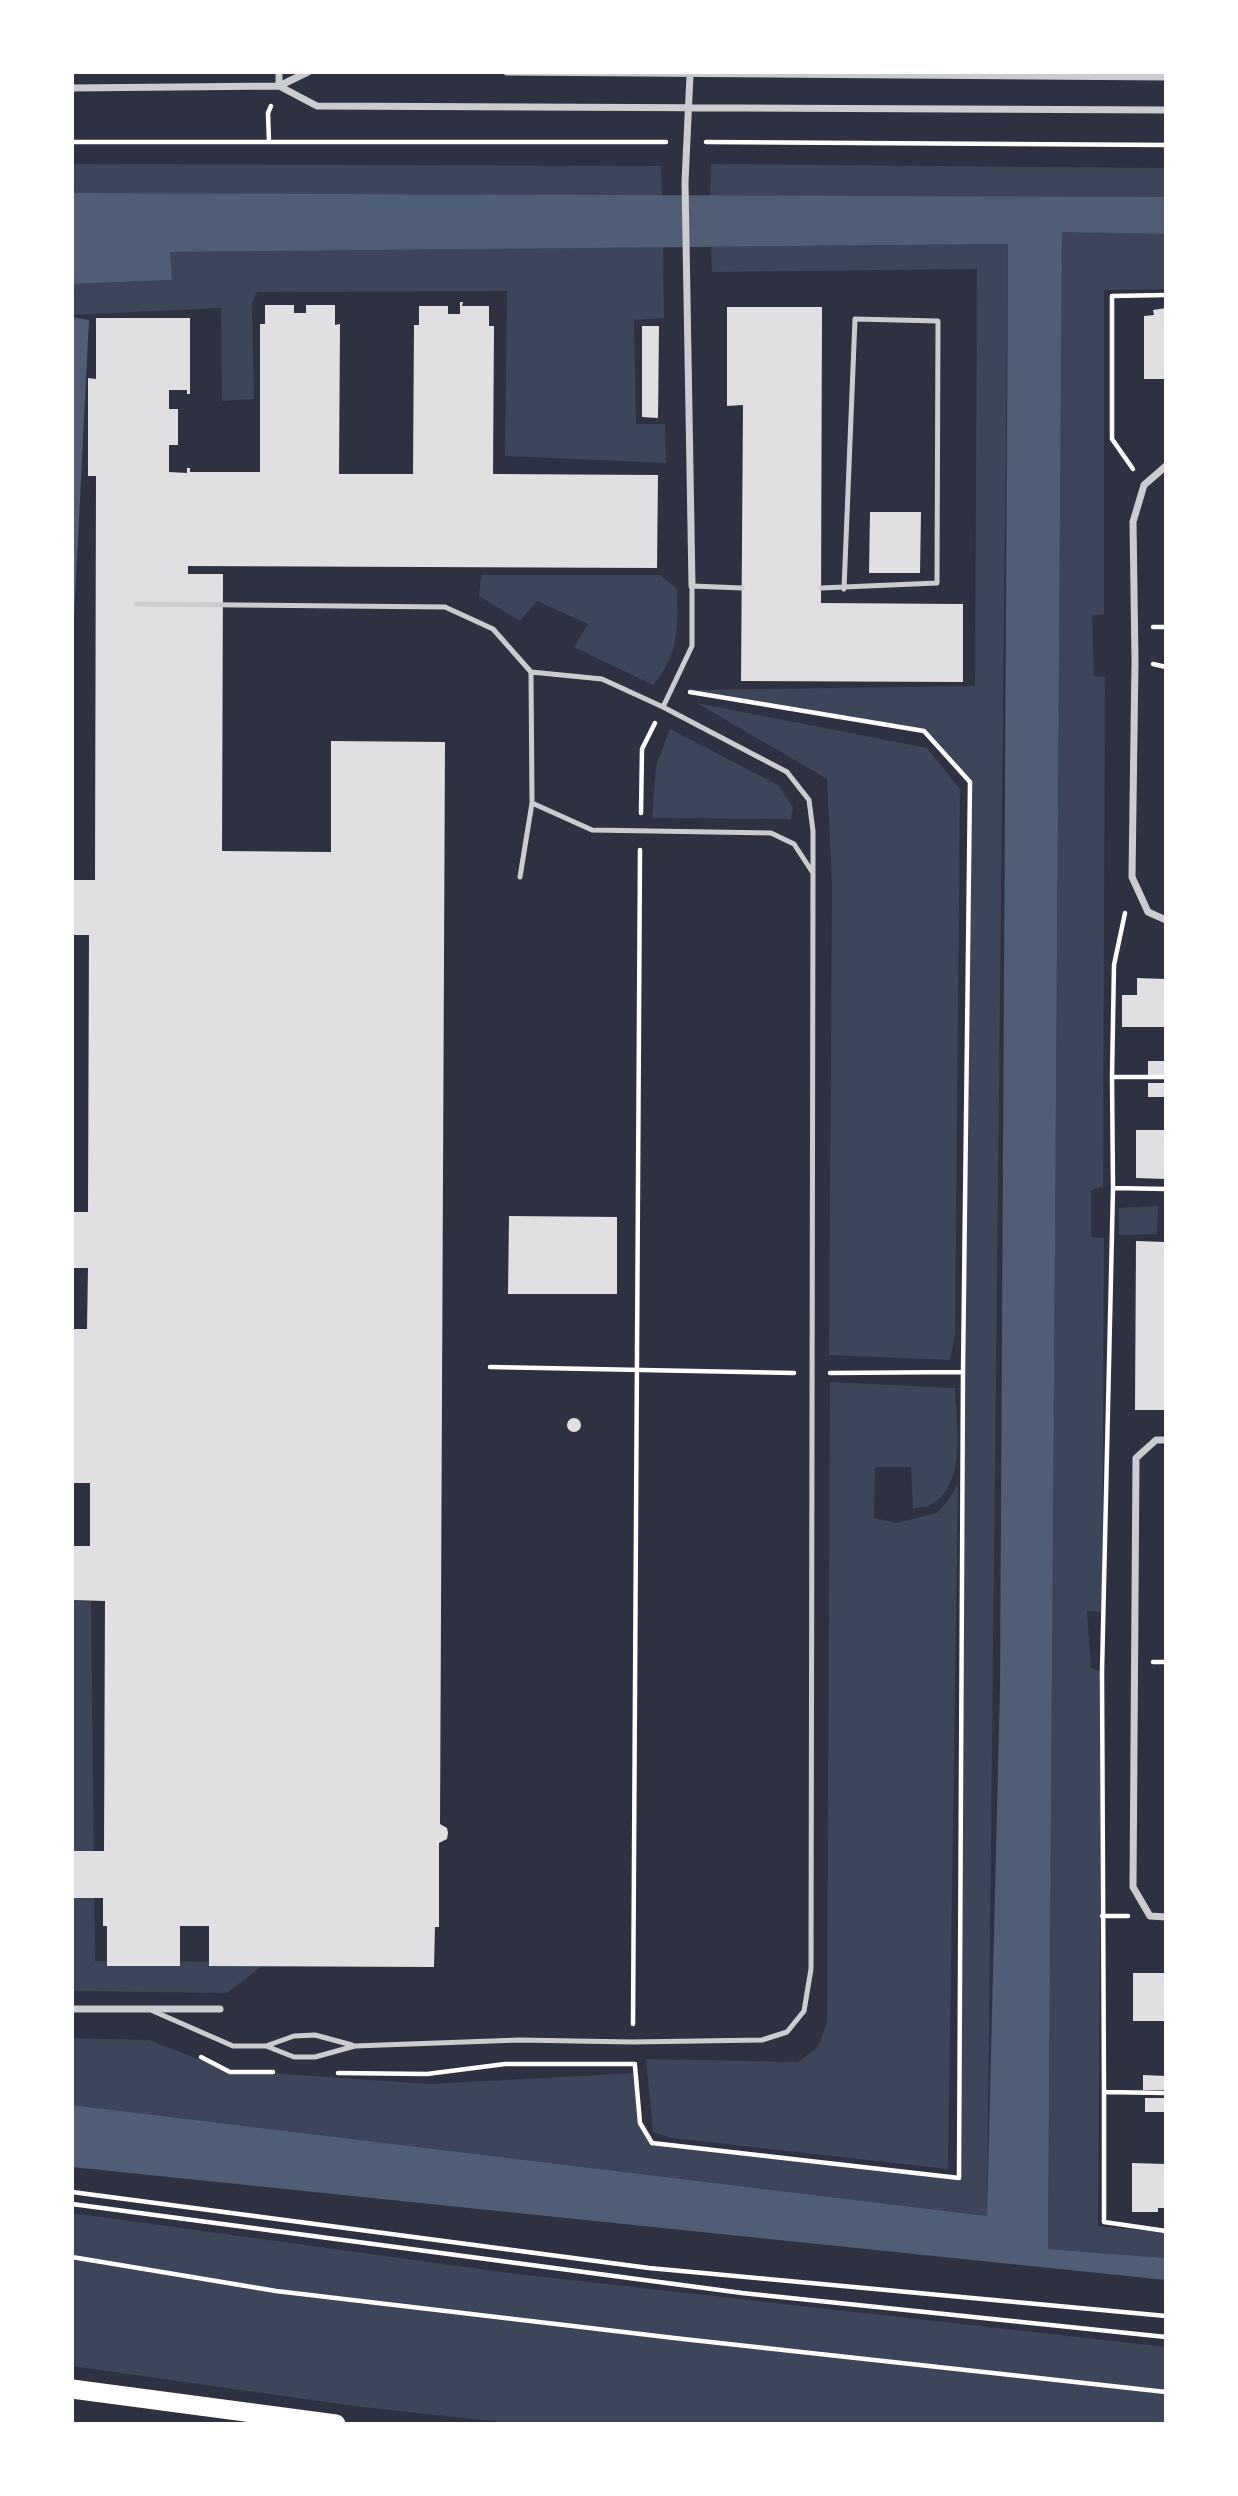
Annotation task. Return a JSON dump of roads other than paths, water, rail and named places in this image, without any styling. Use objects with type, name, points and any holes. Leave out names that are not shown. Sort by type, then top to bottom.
[{"type":"highway","points":[[72,2389],[336,2424]]},
{"type":"street","points":[[279,72],[279,86]]},
{"type":"street","points":[[72,88],[279,86],[308,72]]},
{"type":"street","points":[[507,72],[1166,77]]},
{"type":"street","points":[[690,75],[685,183],[692,586]]},
{"type":"street","points":[[279,86],[317,106],[1166,110]]},
{"type":"street","points":[[1166,466],[1144,485],[1133,522],[1135,661],[1132,877],[1148,912],[1166,920]]},
{"type":"street","points":[[1166,1440],[1156,1440],[1136,1458],[1133,1887],[1150,1916],[1166,1917]]},
{"type":"street","points":[[72,2009],[220,2009]]},
{"type":"lane","points":[[821,589],[844,589],[937,583],[938,321],[855,319],[844,589]]},
{"type":"lane","points":[[663,707],[692,646],[692,586],[741,588]]},
{"type":"lane","points":[[137,604],[445,607],[493,629],[531,673],[533,803],[520,877]]},
{"type":"lane","points":[[266,2046],[294,2057],[315,2057],[355,2046],[519,2040],[762,2040],[787,2032],[804,2011],[811,1969],[813,831],[809,800],[786,772],[663,707],[602,679],[531,673]]},
{"type":"lane","points":[[533,803],[592,830],[771,833],[794,844],[813,873]]},
{"type":"lane","points":[[153,2011],[233,2046],[266,2046],[294,2036],[315,2035],[355,2046]]}]
